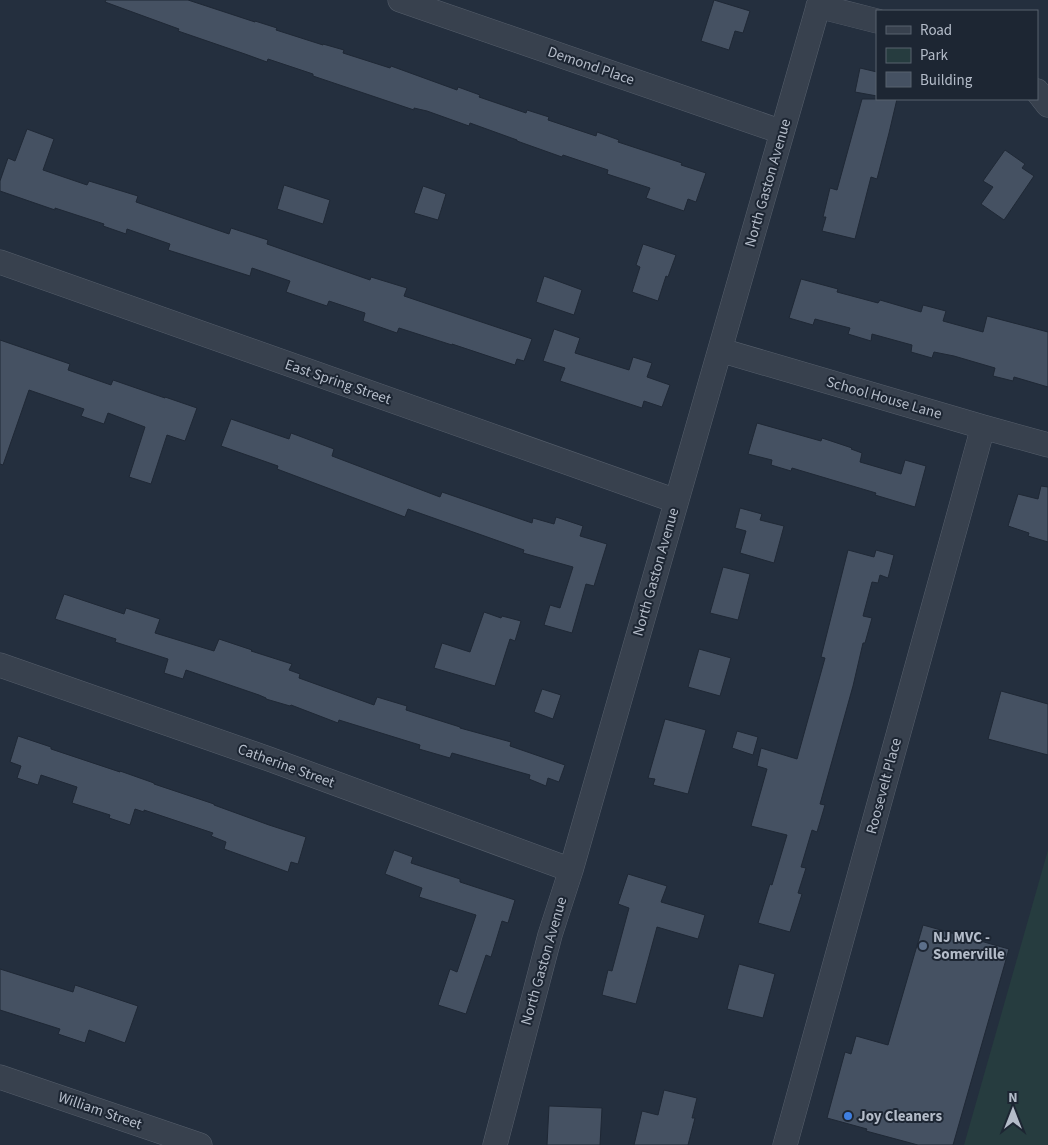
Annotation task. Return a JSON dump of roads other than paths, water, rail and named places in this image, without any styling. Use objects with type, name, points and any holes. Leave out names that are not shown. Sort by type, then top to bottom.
[{"type":"street","name":"Demond Place","points":[[400,0],[782,132]]},
{"type":"street","name":"North Gaston Avenue","points":[[495,1145],[550,935],[571,870],[819,3]]},
{"type":"street","points":[[819,3],[876,21]]},
{"type":"street","points":[[1038,93],[1048,105]]},
{"type":"street","name":"East Spring Street","points":[[0,262],[676,502]]},
{"type":"street","name":"School House Lane","points":[[720,350],[983,428],[1048,445]]},
{"type":"street","name":"Roosevelt Place","points":[[785,1145],[983,428]]},
{"type":"street","name":"Catherine Street","points":[[0,665],[269,759],[571,870]]},
{"type":"street","name":"William Street","points":[[0,1077],[200,1145]]},
{"type":"place","name":"NJ MVC - Somerville","points":[[923,946]]},
{"type":"place","name":"Joy Cleaners","points":[[848,1116]]}]
